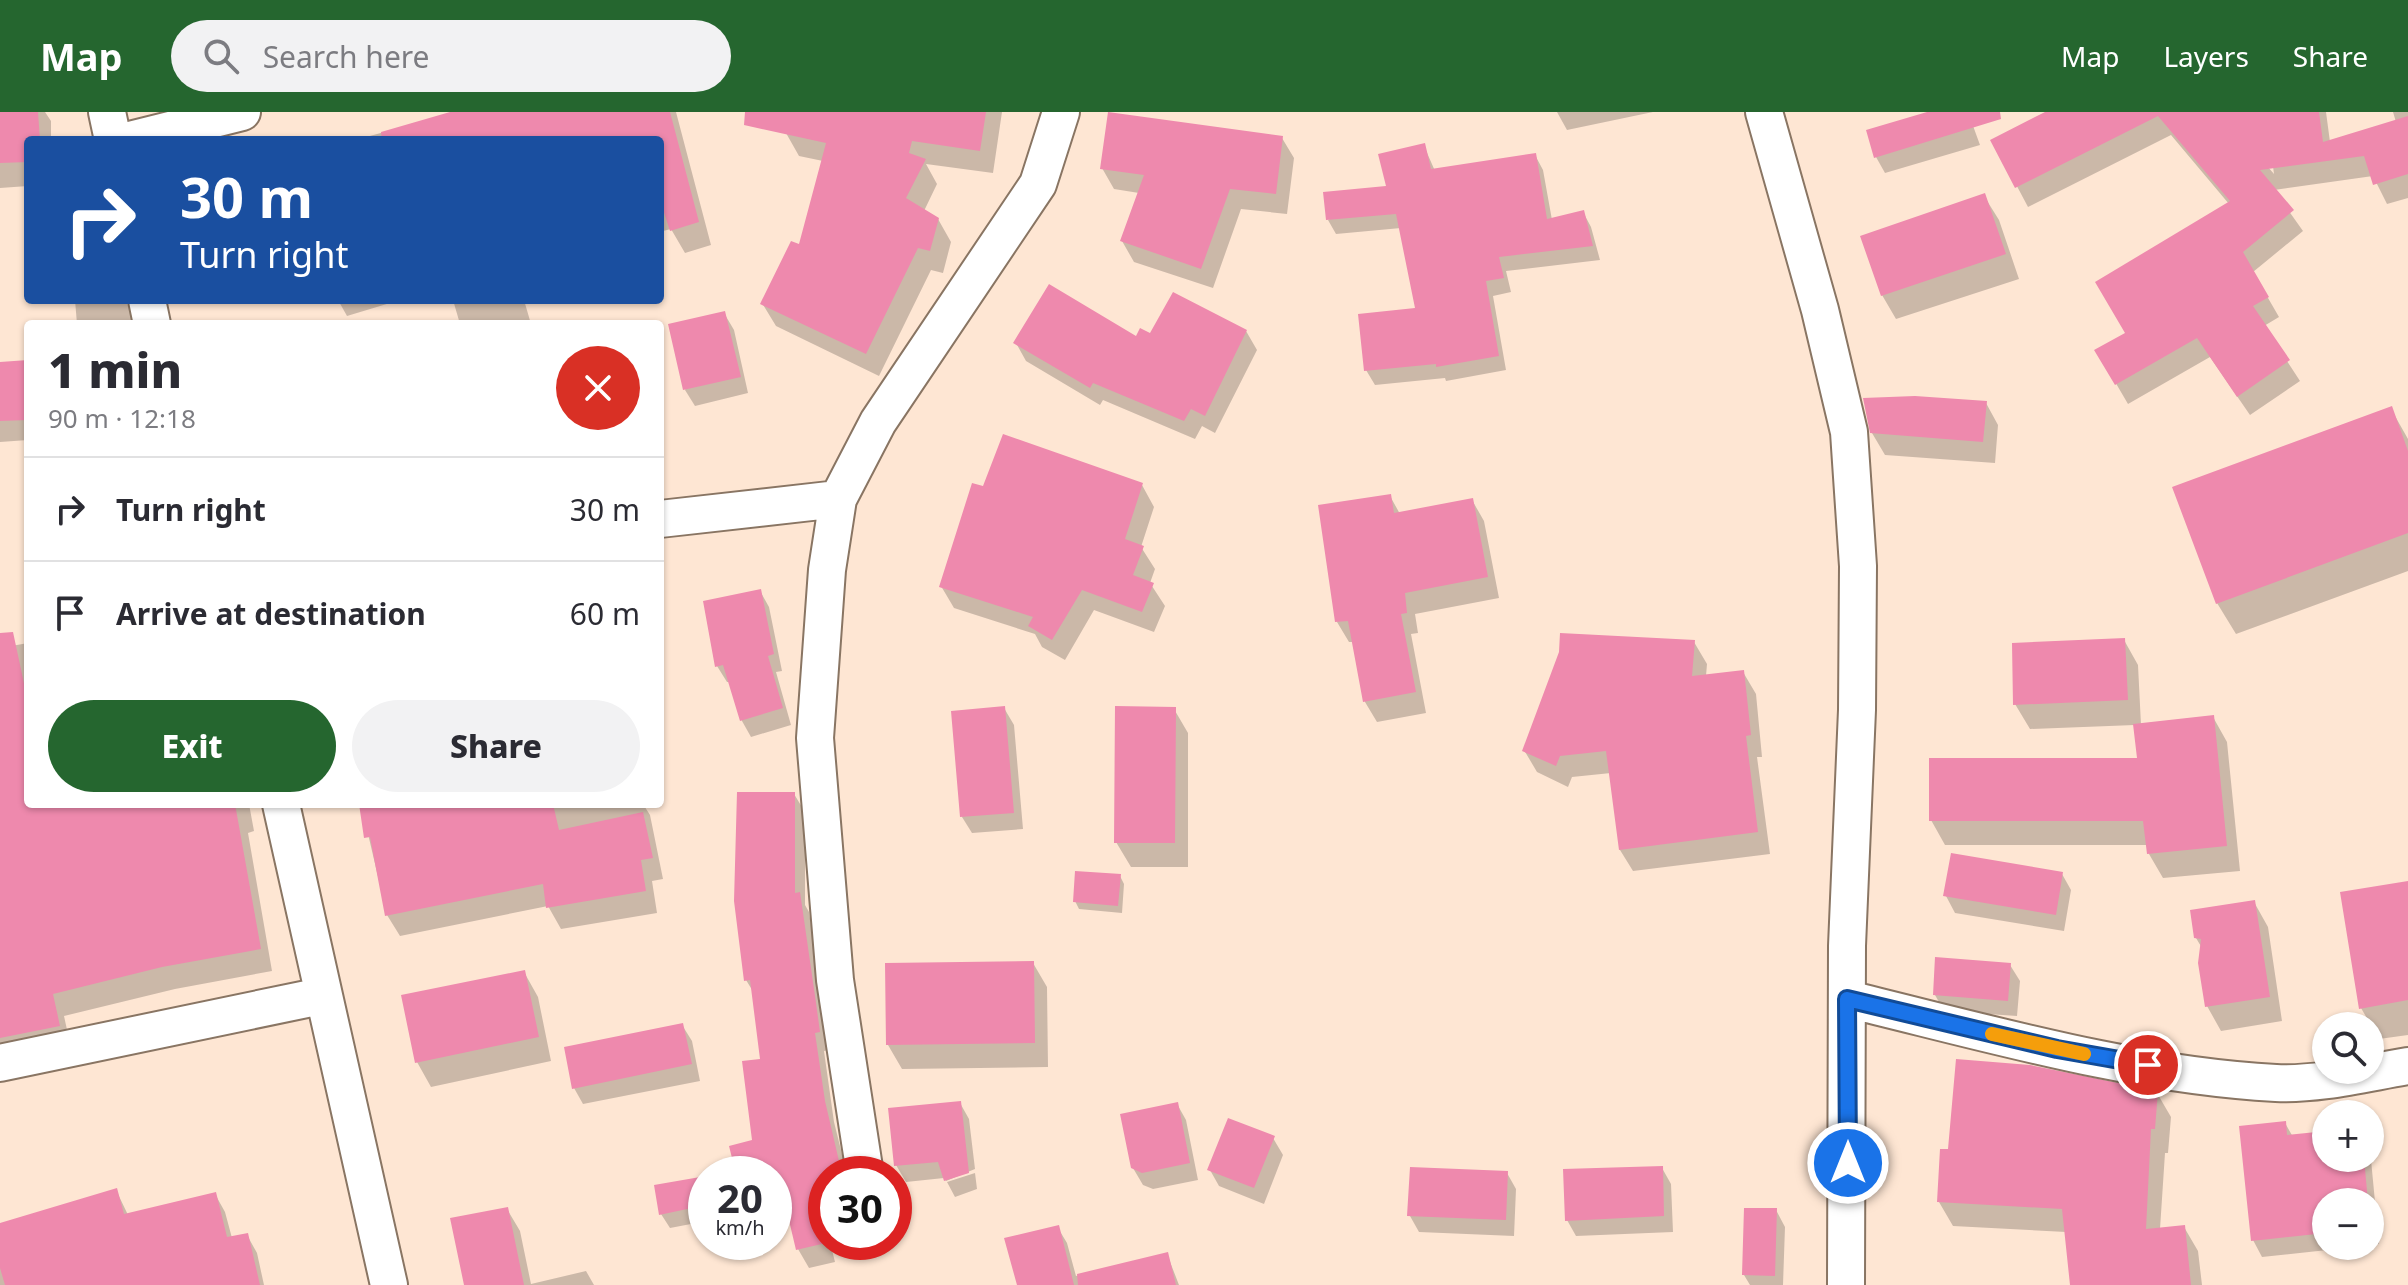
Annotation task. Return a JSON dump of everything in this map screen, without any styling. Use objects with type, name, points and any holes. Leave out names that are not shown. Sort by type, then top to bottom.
[{"type":"street","points":[[107,112],[112,136]]},
{"type":"street","points":[[146,136],[242,112]]},
{"type":"street","points":[[862,1156],[835,980],[815,738],[827,570],[838,499],[878,422],[1038,184],[1061,112]]},
{"type":"street","points":[[1764,112],[1816,295],[1849,432],[1858,566],[1847,999],[1846,1285]]},
{"type":"street","points":[[664,519],[838,499]]},
{"type":"street","points":[[282,808],[321,996],[389,1285]]},
{"type":"street","points":[[0,1063],[321,996]]},
{"type":"street","points":[[1847,999],[2057,1049],[2178,1071],[2278,1083],[2408,1066]]},
{"type":"building","points":[[0,112],[38,112],[40,136],[24,136],[24,162],[0,163]]},
{"type":"building","points":[[450,112],[670,112],[699,222],[670,231],[664,212],[664,136],[382,136],[381,132]]},
{"type":"building","points":[[745,112],[986,112],[980,151],[912,141],[909,153],[926,159],[906,198],[939,218],[930,251],[918,248],[866,354],[760,304],[791,241],[799,244],[826,143],[744,125]]},
{"type":"building","points":[[1108,112],[1283,136],[1276,194],[1230,189],[1201,269],[1120,241],[1144,175],[1100,169]]},
{"type":"building","points":[[1927,112],[2000,112],[2001,119],[1874,158],[1866,130]]},
{"type":"building","points":[[2045,112],[2319,112],[2323,142],[2408,116],[2408,174],[2373,185],[2364,156],[2260,170],[2294,210],[2243,252],[2269,297],[2253,306],[2290,360],[2237,397],[2197,338],[2115,385],[2094,350],[2125,333],[2095,282],[2230,201],[2158,116],[2015,188],[1990,140]]},
{"type":"building","points":[[1425,143],[1431,169],[1536,153],[1547,219],[1584,210],[1593,246],[1499,257],[1504,278],[1486,281],[1499,356],[1436,367],[1436,364],[1364,371],[1358,314],[1415,308],[1396,214],[1326,220],[1323,192],[1386,186],[1378,154]]},
{"type":"building","points":[[1985,193],[2006,254],[1881,296],[1860,236]]},
{"type":"building","points":[[1049,284],[1136,336],[1140,328],[1150,333],[1173,292],[1247,330],[1205,416],[1191,409],[1184,421],[1093,383],[1090,388],[1013,343]]},
{"type":"building","points":[[725,311],[741,377],[683,390],[668,324]]},
{"type":"building","points":[[24,360],[24,420],[0,421],[0,362]]},
{"type":"building","points":[[1915,396],[1987,401],[1983,442],[1870,433],[1863,398]]},
{"type":"building","points":[[2392,406],[2408,451],[2408,533],[2216,604],[2172,487]]},
{"type":"building","points":[[1003,434],[1143,483],[1125,539],[1144,546],[1133,575],[1154,583],[1142,612],[1082,590],[1052,640],[1028,626],[1033,617],[939,587],[972,483],[983,486]]},
{"type":"building","points":[[1391,494],[1394,513],[1473,498],[1488,577],[1405,593],[1407,613],[1401,614],[1416,692],[1363,702],[1348,621],[1335,622],[1318,505]]},
{"type":"building","points":[[761,589],[774,654],[768,656],[783,708],[740,721],[723,665],[715,667],[703,601]]},
{"type":"building","points":[[13,632],[24,683],[24,808],[236,808],[261,949],[162,967],[53,994],[60,1026],[0,1038],[0,633]]},
{"type":"building","points":[[1560,633],[1695,640],[1692,676],[1744,670],[1751,735],[1746,736],[1758,832],[1619,850],[1606,751],[1560,756],[1556,766],[1522,751],[1559,652]]},
{"type":"building","points":[[2125,638],[2128,700],[2013,705],[2012,643]]},
{"type":"building","points":[[1005,706],[1014,813],[960,817],[951,711]]},
{"type":"building","points":[[1115,706],[1176,707],[1175,843],[1114,843]]},
{"type":"building","points":[[2214,715],[2227,846],[2147,854],[2143,821],[1929,821],[1929,758],[2137,758],[2133,724]]},
{"type":"building","points":[[737,792],[795,792],[795,893],[800,892],[820,1032],[815,1033],[825,1101],[838,1156],[808,1156],[808,1247],[796,1250],[792,1233],[792,1156],[732,1156],[729,1146],[752,1140],[742,1061],[760,1059],[750,980],[744,981],[734,901]]},
{"type":"building","points":[[360,808],[554,808],[559,830],[643,812],[653,858],[641,860],[646,891],[546,908],[543,884],[385,916],[370,837],[364,838]]},
{"type":"building","points":[[1951,853],[2063,872],[2056,915],[1943,896]]},
{"type":"building","points":[[1075,871],[1121,874],[1118,906],[1073,902]]},
{"type":"building","points":[[2408,881],[2408,1000],[2359,1009],[2340,892]]},
{"type":"building","points":[[2255,900],[2270,997],[2205,1007],[2198,963],[2201,939],[2194,938],[2190,910]]},
{"type":"building","points":[[1935,957],[2011,963],[2008,1001],[1933,995]]},
{"type":"building","points":[[1034,961],[1035,1043],[886,1045],[885,963]]},
{"type":"building","points":[[525,970],[539,1037],[415,1063],[401,995]]},
{"type":"building","points":[[683,1023],[692,1064],[572,1089],[564,1047]]},
{"type":"building","points":[[1956,1059],[2030,1065],[2158,1091],[2155,1129],[2151,1129],[2146,1229],[2185,1225],[2191,1285],[2070,1285],[2062,1209],[1937,1202],[1940,1149],[1948,1149]]},
{"type":"building","points":[[961,1101],[969,1173],[944,1181],[938,1162],[912,1164],[912,1156],[893,1156],[888,1108]]},
{"type":"building","points":[[1178,1102],[1190,1163],[1142,1173],[1131,1168],[1120,1114]]},
{"type":"building","points":[[1228,1118],[1275,1136],[1254,1188],[1207,1170]]},
{"type":"building","points":[[2286,1121],[2287,1135],[2312,1132],[2312,1172],[2365,1172],[2367,1188],[2312,1188],[2312,1234],[2251,1241],[2239,1126]]},
{"type":"building","points":[[1663,1166],[1664,1216],[1565,1221],[1563,1169]]},
{"type":"building","points":[[1410,1167],[1508,1171],[1506,1220],[1407,1216]]},
{"type":"building","points":[[688,1179],[688,1209],[659,1215],[654,1185]]},
{"type":"building","points":[[117,1188],[124,1214],[216,1192],[227,1237],[248,1233],[260,1285],[5,1285],[0,1268],[0,1223]]},
{"type":"building","points":[[508,1207],[524,1285],[464,1285],[450,1218]]},
{"type":"building","points":[[1744,1208],[1777,1208],[1775,1276],[1742,1275]]},
{"type":"building","points":[[1059,1225],[1074,1285],[1017,1285],[1004,1238]]},
{"type":"building","points":[[1168,1252],[1176,1285],[1078,1285],[1077,1274]]},
{"type":"slow traffic","points":[[1992,1034],[2084,1054]]},
{"type":"route","points":[[1848,1163],[1847,999],[2057,1049],[2148,1065]]}]
